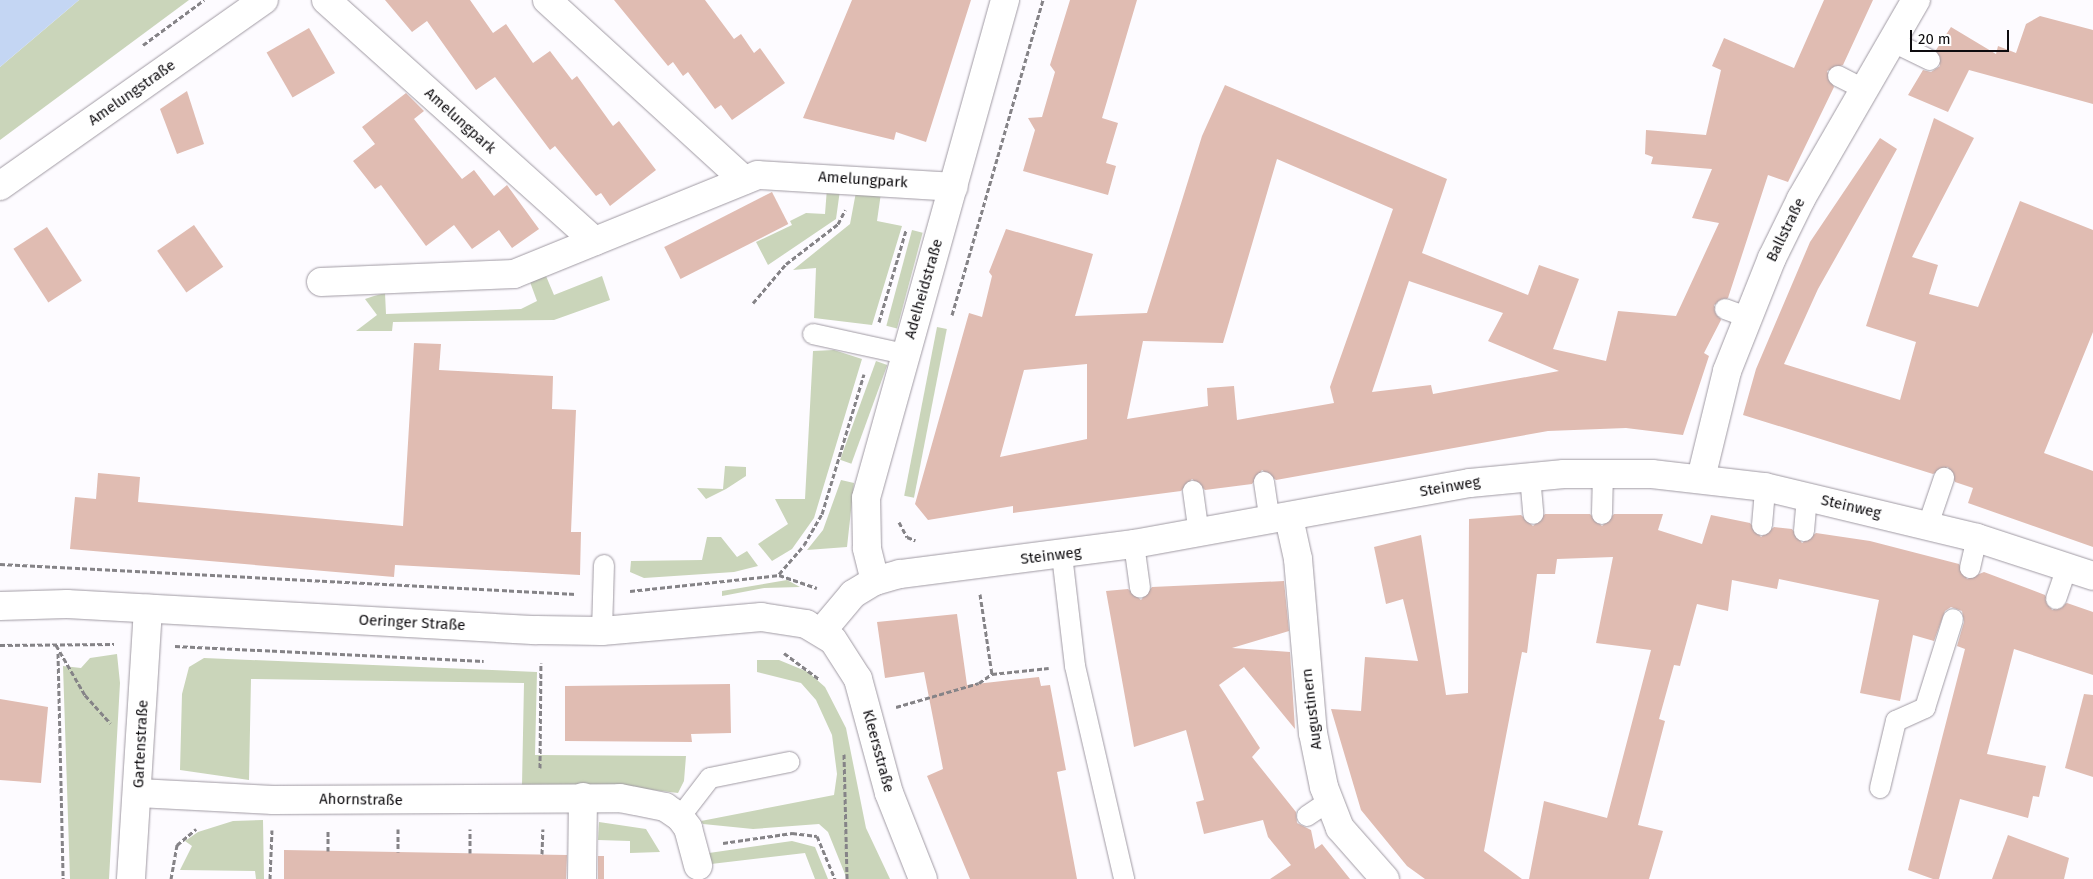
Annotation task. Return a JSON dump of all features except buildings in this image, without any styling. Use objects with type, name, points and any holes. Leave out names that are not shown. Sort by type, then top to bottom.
[{"type":"street","name":"Amelungstraße","points":[[0,186],[264,0]]},
{"type":"street","name":"Amelungpark","points":[[326,0],[595,241]]},
{"type":"street","points":[[547,0],[744,180]]},
{"type":"street","name":"Adelheidstraße","points":[[875,580],[867,548],[866,498],[1006,0]]},
{"type":"street","name":"Ballstraße","points":[[1701,478],[1736,313],[1916,0]]},
{"type":"street","name":"Amelungpark","points":[[321,282],[503,277],[744,180],[775,173],[954,187]]},
{"type":"street","name":"Steinweg","points":[[822,631],[841,606],[875,580],[976,562],[1062,556],[1280,520],[1470,483],[1530,476],[1603,474],[1701,478],[1765,487],[1977,538],[2093,576]]},
{"type":"street","name":"Augustinern","points":[[1280,520],[1298,559],[1318,809],[1340,828],[1385,879]]},
{"type":"street","name":"Oeringer Straße","points":[[0,606],[148,609],[602,631],[761,617],[822,631]]},
{"type":"street","name":"Gartenstraße","points":[[131,879],[138,793],[148,609]]},
{"type":"street","name":"Kleersstraße","points":[[822,631],[851,664],[869,717],[889,793],[923,879]]},
{"type":"street","name":"Ahornstraße","points":[[138,793],[273,800],[583,797],[665,807],[680,817]]},
{"type":"street","points":[[582,879],[583,797]]},
{"type":"street","points":[[680,817],[697,864]]},
{"type":"lane","points":[[1893,42],[1930,60]]},
{"type":"lane","points":[[1838,76],[1864,89]]},
{"type":"lane","points":[[813,334],[872,345],[905,354]]},
{"type":"lane","points":[[1602,514],[1603,474]]},
{"type":"lane","points":[[1530,476],[1533,514]]},
{"type":"lane","points":[[1928,525],[1944,478]]},
{"type":"lane","points":[[1264,482],[1280,520]]},
{"type":"lane","points":[[1762,525],[1765,487]]},
{"type":"lane","points":[[1193,491],[1198,534]]},
{"type":"lane","points":[[1804,531],[1807,497]]},
{"type":"lane","points":[[1970,568],[1977,538]]},
{"type":"lane","points":[[1134,544],[1140,588]]},
{"type":"lane","points":[[1062,556],[1075,666],[1124,879]]},
{"type":"lane","points":[[602,631],[604,565]]},
{"type":"lane","points":[[2056,599],[2067,567]]},
{"type":"lane","points":[[1880,788],[1896,720],[1925,708],[1953,620]]},
{"type":"lane","points":[[680,817],[710,778],[788,762]]},
{"type":"path","points":[[950,320],[1043,0]]},
{"type":"path","points":[[753,303],[786,264],[838,224],[845,209],[848,180]]},
{"type":"path","points":[[779,575],[804,545],[822,514],[920,184]]},
{"type":"path","points":[[894,513],[906,537],[921,543]]},
{"type":"path","points":[[976,562],[992,674]]},
{"type":"path","points":[[0,564],[602,594],[779,575],[816,587],[841,606]]},
{"type":"path","points":[[56,645],[58,653],[63,879]]},
{"type":"path","points":[[58,653],[67,659],[91,704],[140,750]]},
{"type":"path","points":[[540,798],[541,663]]},
{"type":"path","points":[[869,717],[979,683],[992,674],[1075,666]]},
{"type":"path","points":[[844,748],[847,879]]},
{"type":"path","points":[[270,879],[273,800]]},
{"type":"path","points":[[171,879],[177,845],[189,832],[204,825]]},
{"type":"path","points":[[328,830],[328,851]]},
{"type":"path","points":[[398,852],[399,832]]},
{"type":"path","points":[[470,832],[470,853]]},
{"type":"path","points":[[542,854],[543,833]]},
{"type":"path","points":[[697,864],[792,833],[817,836],[835,879]]},
{"type":"green space","points":[[79,0],[189,0],[0,140],[0,67]]},
{"type":"green space","points":[[827,188],[840,190],[836,219],[768,265],[756,242],[792,225],[790,221],[806,213],[825,214]]},
{"type":"green space","points":[[856,192],[881,193],[877,221],[902,226],[872,325],[814,318],[816,268],[793,270],[850,224]]},
{"type":"green space","points":[[912,230],[923,233],[897,328],[886,326]]},
{"type":"green space","points":[[546,276],[554,295],[602,276],[610,300],[554,320],[393,322],[392,331],[356,331],[377,315],[365,299],[374,296],[385,293],[386,314],[521,309],[537,301],[530,282]]},
{"type":"green space","points":[[937,327],[947,329],[914,498],[904,496]]},
{"type":"green space","points":[[834,350],[862,359],[814,518],[792,549],[772,561],[758,544],[788,524],[775,499],[805,499],[813,351]]},
{"type":"green space","points":[[876,361],[887,365],[851,464],[840,460]]},
{"type":"green space","points":[[725,466],[746,467],[746,476],[706,499],[697,488],[723,489]]},
{"type":"green space","points":[[841,480],[854,483],[847,547],[807,550],[823,530]]},
{"type":"green space","points":[[707,537],[721,537],[737,557],[747,551],[758,566],[734,572],[644,578],[630,572],[631,561],[702,560]]},
{"type":"green space","points":[[787,580],[800,587],[764,588],[722,596],[722,591]]},
{"type":"green space","points":[[117,654],[120,683],[109,879],[70,879],[63,666],[81,668],[90,658]]},
{"type":"green space","points":[[204,658],[537,672],[535,755],[686,756],[684,781],[678,793],[620,786],[522,785],[524,683],[251,679],[249,780],[180,770],[182,694],[189,667]]},
{"type":"green space","points":[[757,660],[779,660],[808,672],[825,687],[846,728],[866,828],[890,879],[847,879],[828,832],[819,824],[753,829],[703,824],[701,821],[834,795],[837,774],[832,735],[816,700],[801,683],[757,672]]},
{"type":"green space","points":[[263,820],[264,879],[256,879],[255,871],[180,870],[192,846],[185,841],[198,832],[233,821]]},
{"type":"green space","points":[[599,822],[646,829],[660,852],[630,853],[630,841],[598,840]]},
{"type":"green space","points":[[792,841],[815,847],[828,879],[815,879],[805,853],[711,864],[709,853]]},
{"type":"water","points":[[0,0],[79,0],[0,67]]}]
